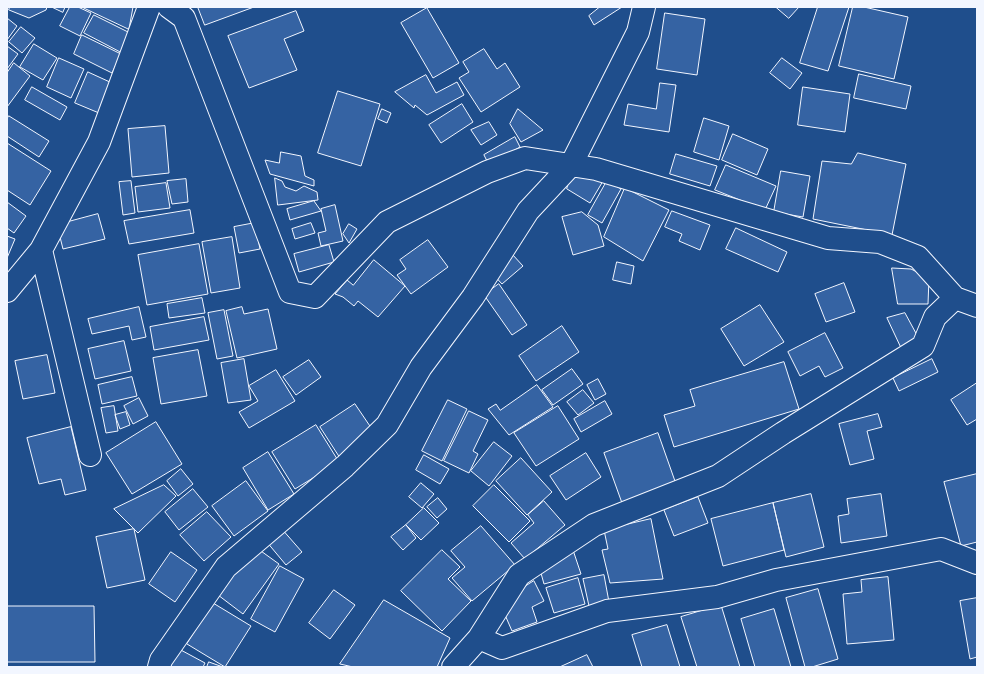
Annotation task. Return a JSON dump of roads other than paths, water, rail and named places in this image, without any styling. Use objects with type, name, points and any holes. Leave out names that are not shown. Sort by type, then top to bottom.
[{"type":"street","points":[[7,291],[41,250],[99,142],[149,7]]},
{"type":"street","points":[[169,7],[184,18],[290,292],[315,297],[387,222],[487,172],[525,158],[596,169],[828,238],[880,242],[918,257],[955,298],[977,306]]},
{"type":"street","points":[[159,667],[161,660],[226,567],[345,466],[387,425],[421,367],[473,297],[528,211],[571,165],[638,32],[644,7]]},
{"type":"street","points":[[41,250],[90,455]]},
{"type":"street","points":[[453,667],[479,638],[519,575],[594,525],[718,476],[783,433],[923,346],[935,317],[955,298]]},
{"type":"street","points":[[479,638],[502,648],[607,611],[717,597],[776,580],[941,550],[977,563]]}]
